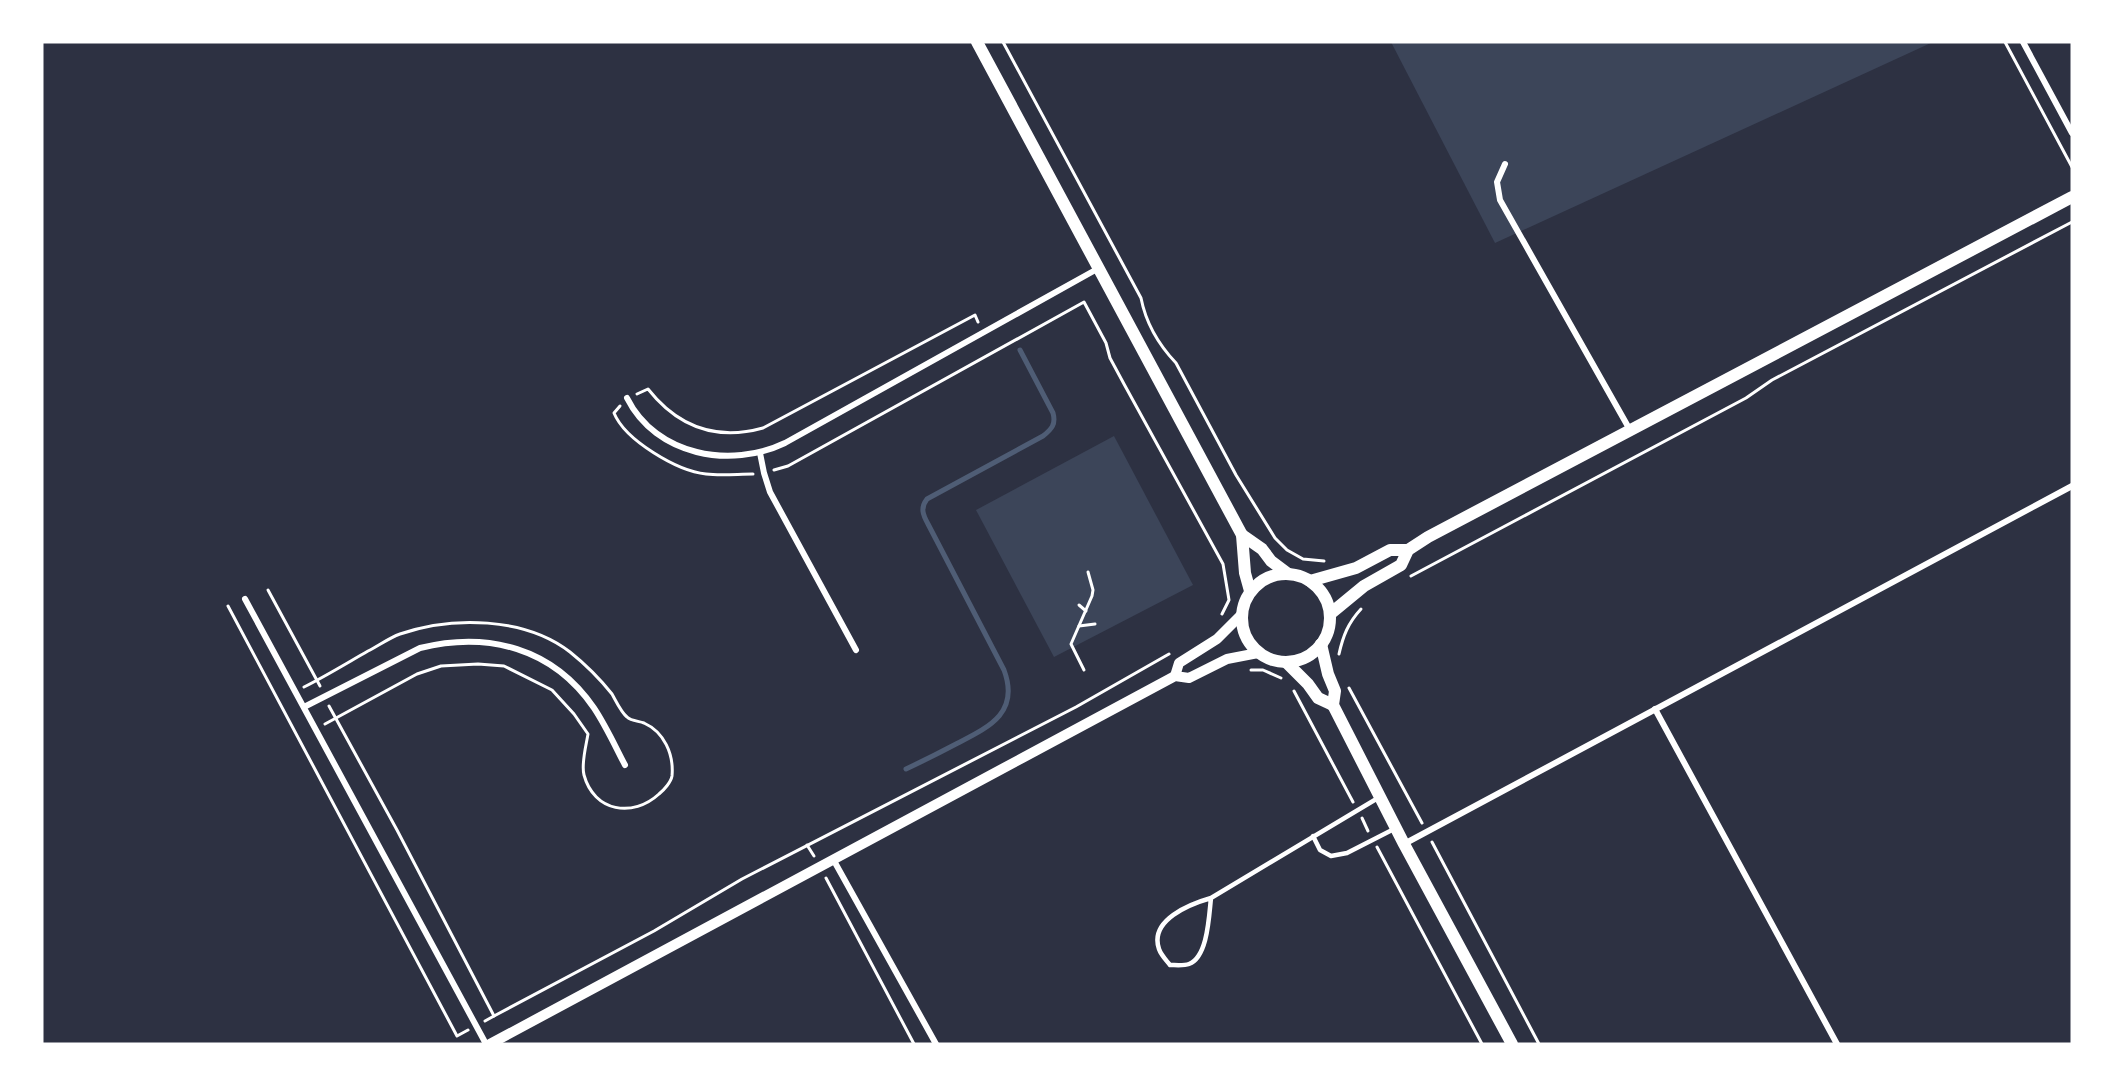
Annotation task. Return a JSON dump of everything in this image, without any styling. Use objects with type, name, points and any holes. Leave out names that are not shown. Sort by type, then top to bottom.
[{"type":"main road","points":[[977,42],[1242,535],[1245,573],[1250,591]]},
{"type":"main road","points":[[1310,580],[1356,568],[1390,550],[1408,550],[1439,531],[2072,196]]},
{"type":"main road","points":[[1242,535],[1262,549],[1271,561],[1287,573]]},
{"type":"main road","points":[[1330,614],[1364,586],[1401,565],[1408,550]]},
{"type":"main road","points":[[1287,573],[1310,580],[1320,589],[1327,601],[1330,614],[1327,635],[1312,654],[1299,660],[1286,662],[1271,660],[1248,642],[1241,615],[1244,603],[1250,591],[1260,581],[1273,575],[1287,573]]},
{"type":"main road","points":[[1321,644],[1328,674],[1335,691],[1333,705],[1404,844],[1512,1044]]},
{"type":"main road","points":[[1286,662],[1308,684],[1318,698],[1333,705]]},
{"type":"street","points":[[2023,42],[2072,133]]},
{"type":"street","points":[[1505,164],[1497,182],[1500,200],[1630,430]]},
{"type":"street","points":[[627,398],[651,429],[684,449],[722,457],[760,453],[785,443],[1099,268]]},
{"type":"street","points":[[760,453],[770,492],[855,650]]},
{"type":"street","points":[[1404,844],[2072,486]]},
{"type":"street","points":[[245,599],[476,1026],[488,1044],[1175,676],[1189,678],[1227,659],[1258,652]]},
{"type":"street","points":[[1175,676],[1179,663],[1217,639],[1241,615]]},
{"type":"street","points":[[304,707],[420,648],[466,640],[495,643],[535,656],[577,687],[594,708],[625,765]]},
{"type":"street","points":[[1655,709],[1837,1044]]},
{"type":"street","points":[[833,859],[936,1044]]},
{"type":"lane","points":[[1212,898],[1206,935],[1199,957],[1189,965],[1170,965],[1160,950],[1158,939],[1165,920],[1196,902],[1212,898],[1380,797]]},
{"type":"lane","points":[[1313,836],[1320,850],[1332,856],[1347,853],[1396,828]]},
{"type":"path","points":[[1003,42],[1141,298],[1145,317],[1160,346],[1176,363],[1236,475],[1275,538]]},
{"type":"path","points":[[2005,42],[2072,167]]},
{"type":"path","points":[[1407,578],[1746,398],[1772,380],[2072,222]]},
{"type":"path","points":[[984,332],[975,315],[763,428],[748,432],[718,433],[685,422],[660,404],[648,389],[627,398],[614,413],[617,420],[656,455],[704,474],[764,473],[788,466],[1084,302],[1106,343],[1110,358],[1223,564],[1229,600],[1221,615]]},
{"type":"path","points":[[1084,670],[1071,644],[1093,590],[1088,572]]},
{"type":"path","points":[[268,590],[494,1016]]},
{"type":"path","points":[[1079,605],[1086,611]]},
{"type":"path","points":[[228,606],[458,1036],[593,965],[742,879],[1082,703],[1170,653]]},
{"type":"path","points":[[1341,662],[1339,654],[1343,637],[1350,621],[1362,607]]},
{"type":"path","points":[[279,701],[398,634],[442,623],[490,623],[532,631],[569,651],[603,683],[627,717],[645,723],[660,734],[671,754],[672,778],[653,800],[640,807],[626,809],[612,807],[598,799],[583,773],[588,734],[574,714],[552,690],[504,666],[478,663],[441,666],[392,686],[315,728]]},
{"type":"path","points":[[1079,626],[1095,624]]},
{"type":"path","points":[[1348,687],[1539,1044]]},
{"type":"path","points":[[807,845],[914,1044]]},
{"type":"shaded area","points":[[1391,42],[1933,42],[1495,243]]},
{"type":"shaded area","points":[[1114,436],[1193,585],[1054,657],[976,510]]},
{"type":"waterway","points":[[906,769],[968,738],[990,724],[1005,708],[1008,697],[1004,670],[926,521],[923,508],[927,499],[1049,431],[1054,420],[1053,413],[1020,350]]}]
